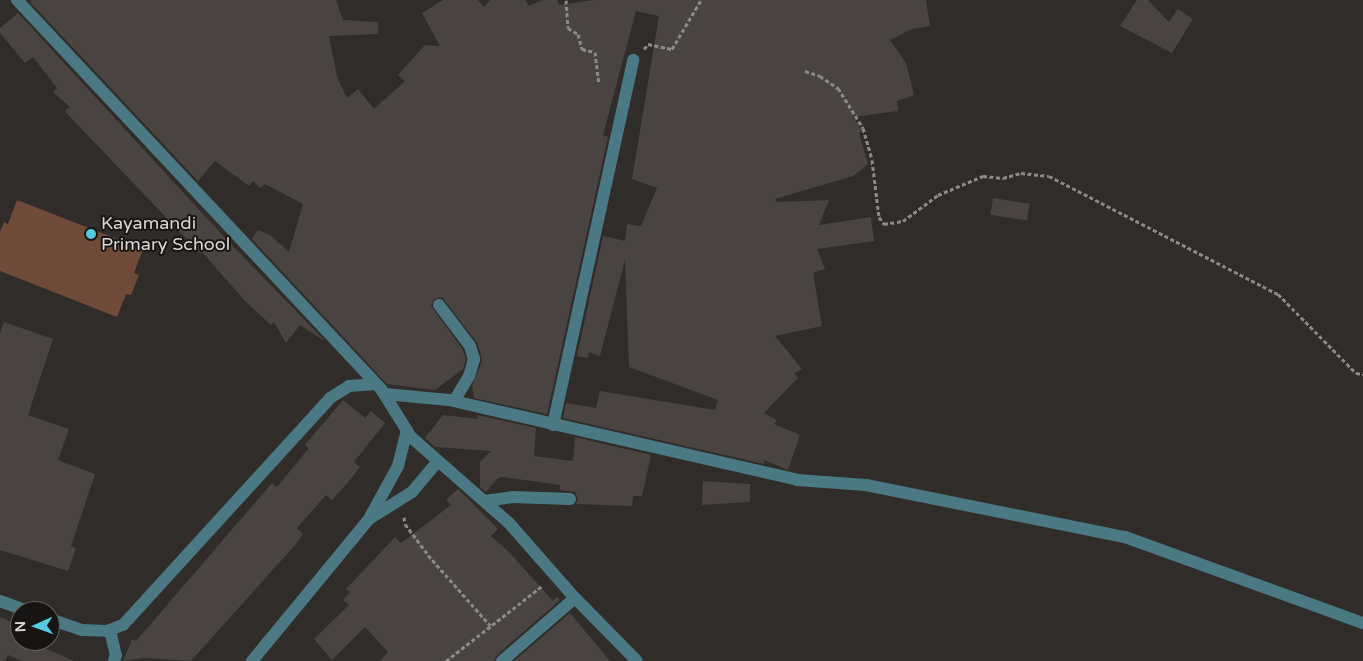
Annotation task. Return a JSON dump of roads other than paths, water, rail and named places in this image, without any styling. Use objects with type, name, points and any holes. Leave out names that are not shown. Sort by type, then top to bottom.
[{"type":"street","points":[[17,0],[381,389],[407,432],[485,500],[574,598],[637,661]]},
{"type":"street","points":[[553,425],[633,60]]},
{"type":"street","points":[[439,305],[470,346],[474,358],[469,376],[454,401]]},
{"type":"street","points":[[60,622],[82,630],[110,630],[123,625],[336,392],[349,386],[381,389],[454,401],[797,480],[866,485],[1125,537],[1363,623]]},
{"type":"street","points":[[252,661],[369,519],[398,466],[407,432]]},
{"type":"street","points":[[369,519],[401,500],[421,484],[438,461]]},
{"type":"street","points":[[485,500],[513,497],[570,499]]},
{"type":"street","points":[[502,661],[574,598]]},
{"type":"street","points":[[110,630],[116,655],[114,661]]},
{"type":"place","name":"Kayamandi Primary School","points":[[91,234]]}]
